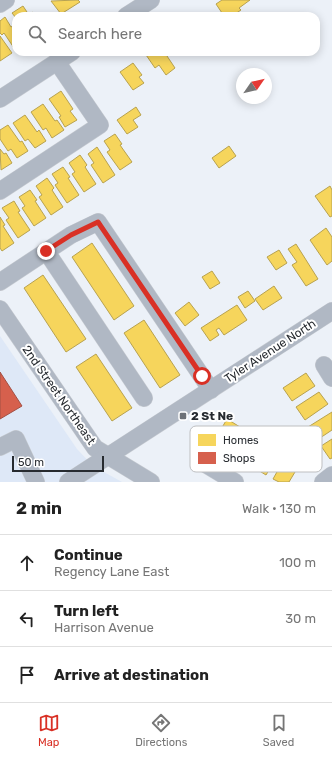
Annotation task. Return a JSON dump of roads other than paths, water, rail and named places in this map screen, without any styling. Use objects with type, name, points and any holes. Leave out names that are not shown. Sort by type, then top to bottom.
[{"type":"street","points":[[0,4],[6,0]]},
{"type":"street","points":[[132,12],[151,0]]},
{"type":"street","points":[[0,99],[66,56]]},
{"type":"street","points":[[0,191],[100,126],[57,62]]},
{"type":"street","points":[[0,282],[71,235],[98,222],[211,390]]},
{"type":"street","points":[[46,251],[144,398]]},
{"type":"street","name":"2nd Street Northeast","points":[[0,309],[95,448],[151,482]]},
{"type":"street","name":"Tyler Avenue North","points":[[68,482],[332,311]]},
{"type":"street","points":[[0,447],[16,439],[36,482]]},
{"type":"street","points":[[218,472],[235,482]]},
{"type":"street","points":[[323,482],[332,476]]},
{"type":"place","name":"2 St Ne","points":[[183,416]]}]
